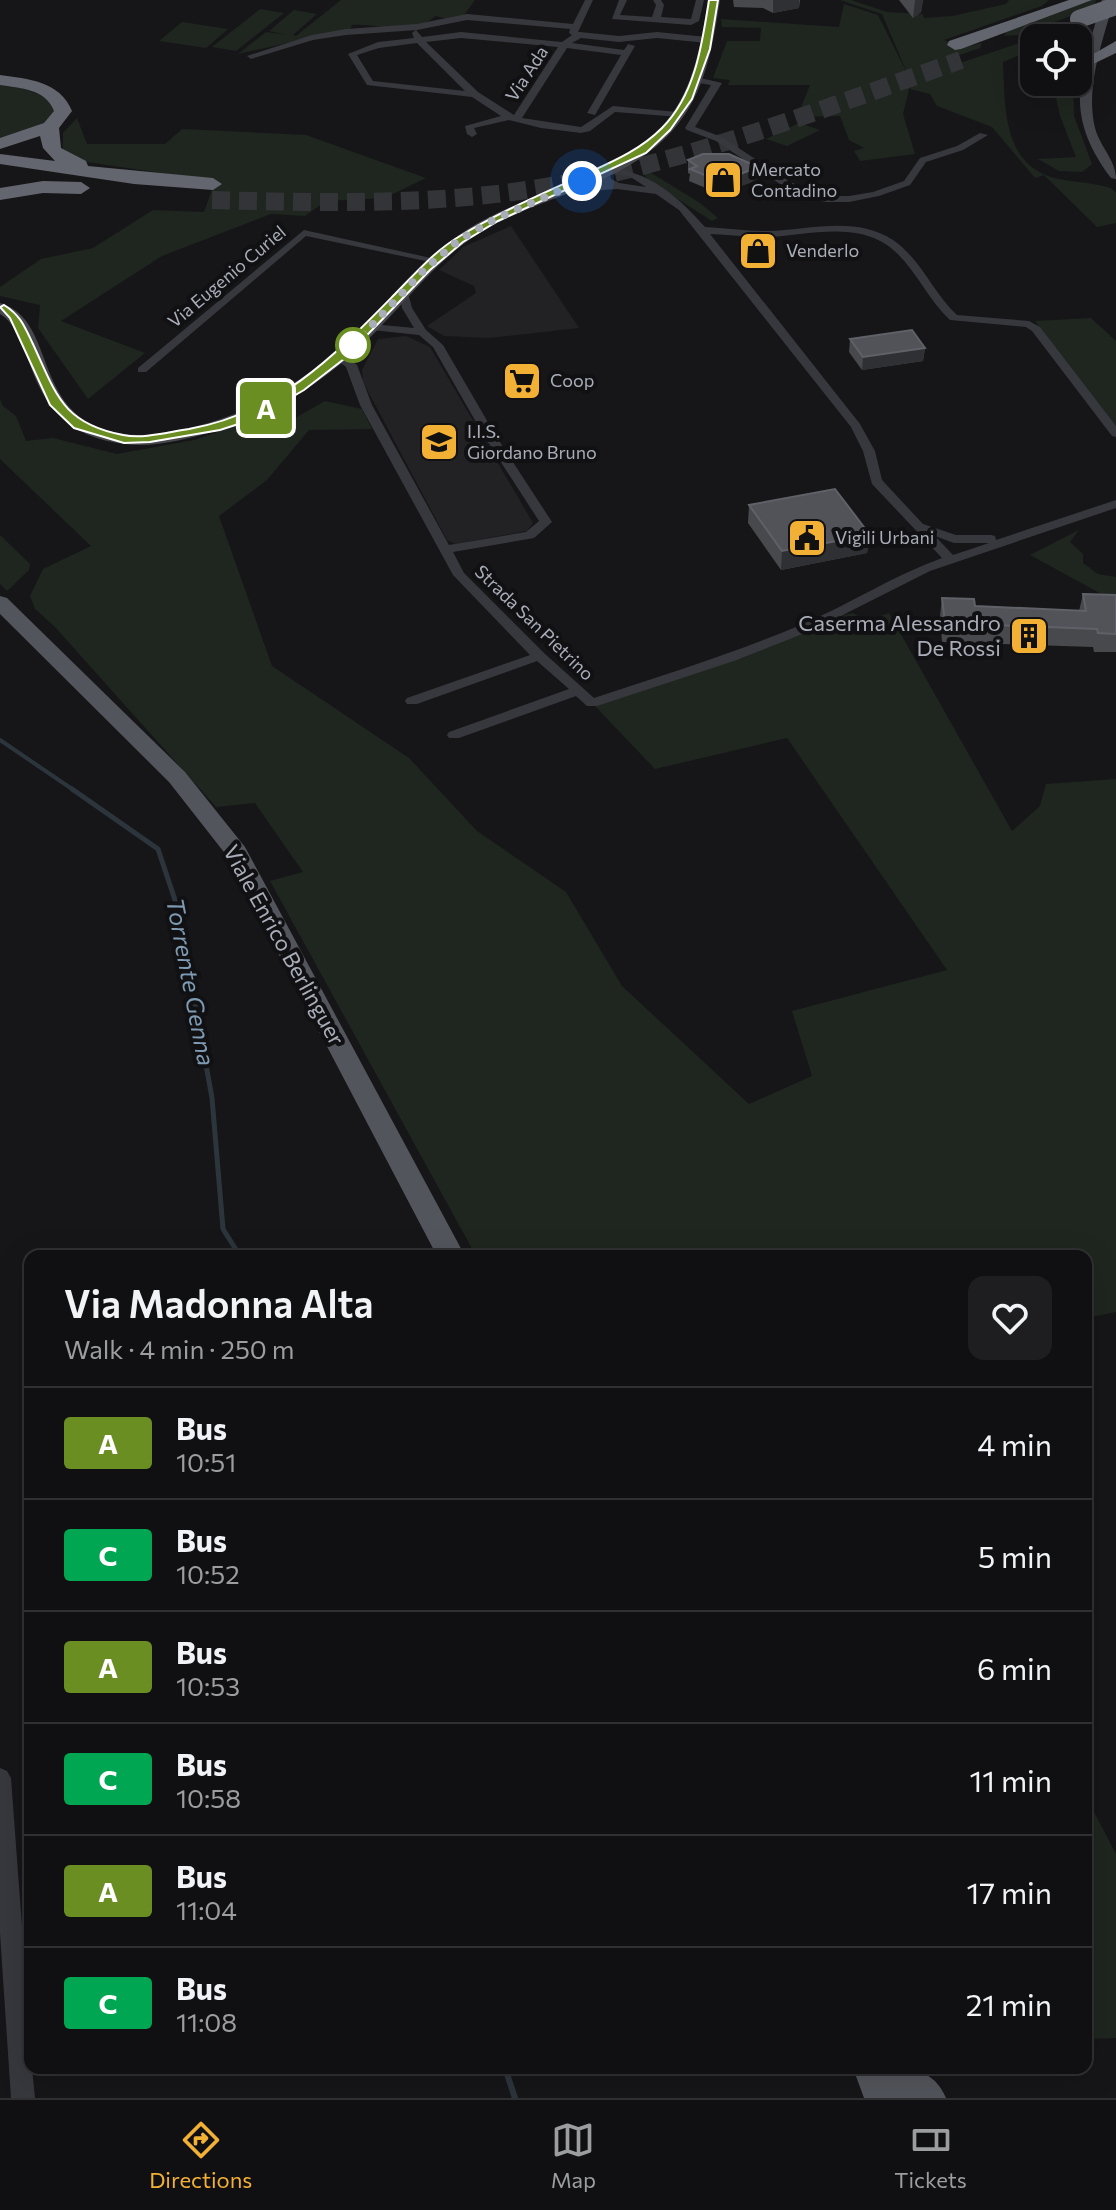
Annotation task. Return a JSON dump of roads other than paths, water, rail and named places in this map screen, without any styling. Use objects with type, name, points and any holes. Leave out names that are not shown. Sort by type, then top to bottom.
[{"type":"highway","points":[[1054,0],[1042,9],[1012,20],[958,52],[1079,19],[1111,19]]},
{"type":"highway","points":[[993,31],[1084,0]]},
{"type":"highway","points":[[1092,59],[1116,46]]},
{"type":"highway","points":[[0,80],[38,88],[56,97],[63,111],[50,127],[48,140],[51,150],[73,163],[203,192]]},
{"type":"highway","points":[[0,144],[50,127]]},
{"type":"highway","points":[[0,159],[134,178],[203,192]]},
{"type":"highway","points":[[0,168],[203,192]]},
{"type":"highway","points":[[0,194],[62,186],[146,197],[203,192]]},
{"type":"main road","name":"Viale Enrico Berlinguer","points":[[0,602],[177,777],[237,853],[448,1250]]},
{"type":"main road","points":[[874,2074],[883,2098]]},
{"type":"main road","points":[[888,2074],[898,2098]]},
{"type":"main road","points":[[894,2074],[927,2098]]},
{"type":"street","points":[[564,45],[576,31],[589,0]]},
{"type":"street","points":[[623,0],[615,17],[695,21],[706,5]]},
{"type":"street","points":[[656,20],[660,5],[657,0]]},
{"type":"street","points":[[0,307],[14,316],[28,341],[43,381],[63,414],[100,434],[124,439],[187,434],[250,416],[300,388],[340,357],[435,260],[478,228],[642,151],[677,115],[696,80],[707,40],[706,5]]},
{"type":"street","points":[[251,56],[312,38],[482,17],[619,39],[636,36],[707,40]]},
{"type":"street","points":[[1092,55],[1111,19]]},
{"type":"street","points":[[417,27],[419,40],[477,95],[513,118]]},
{"type":"street","points":[[477,95],[370,83],[365,80],[352,54],[378,45],[461,35],[628,53]]},
{"type":"street","points":[[592,113],[636,36]]},
{"type":"street","name":"Via Ada","points":[[513,118],[564,45]]},
{"type":"street","points":[[696,80],[717,83],[690,128],[716,137],[773,179],[832,202],[907,183],[923,160],[960,148],[983,135]]},
{"type":"street","points":[[1086,96],[1085,112],[1104,162],[1116,175]]},
{"type":"street","points":[[472,134],[468,128],[471,126],[513,118],[581,130],[613,109],[677,115]]},
{"type":"street","points":[[640,178],[642,151]]},
{"type":"street","points":[[604,171],[631,173],[683,208],[856,426],[869,451],[876,481],[950,559],[1116,504]]},
{"type":"street","points":[[604,171],[607,181],[617,186]]},
{"type":"street","points":[[561,190],[617,186],[656,191]]},
{"type":"street","points":[[702,230],[763,234],[837,226],[854,228],[877,238],[903,253],[932,295],[954,318],[1017,322],[1036,329],[1116,434]]},
{"type":"street","name":"Via Eugenio Curiel","points":[[142,370],[304,233],[435,260]]},
{"type":"street","points":[[403,293],[411,316],[422,332],[437,345],[490,436],[546,522],[530,535],[444,550]]},
{"type":"street","points":[[384,314],[411,316]]},
{"type":"street","points":[[372,327],[422,332]]},
{"type":"street","name":"Strada San Pietrino","points":[[340,357],[351,365],[366,405],[459,575],[539,656],[592,703],[729,658],[810,626],[919,571],[950,559]]},
{"type":"street","points":[[914,521],[954,539],[1016,536]]},
{"type":"street","points":[[412,701],[539,656]]},
{"type":"street","points":[[454,735],[577,691]]},
{"type":"street","points":[[0,1778],[23,2098]]},
{"type":"waterway","name":"Torrente Genna","points":[[0,740],[75,791]]},
{"type":"waterway","name":"Torrente Genna","points":[[72,789],[158,849],[178,909],[212,1098],[223,1229],[236,1250]]},
{"type":"waterway","name":"Torrente Genna","points":[[507,2074],[515,2098]]},
{"type":"tunnel","points":[[212,200],[432,200],[562,184],[714,145],[961,60]]},
{"type":"place","name":"Mercato Contadino","points":[[723,180]]},
{"type":"place","name":"Venderlo","points":[[758,251]]},
{"type":"place","name":"Coop","points":[[522,381]]},
{"type":"place","name":"I.I.S. Giordano Bruno","points":[[439,442]]},
{"type":"place","name":"Vigili Urbani","points":[[807,538]]},
{"type":"place","name":"Caserma Alessandro De Rossi","points":[[1029,636]]}]
